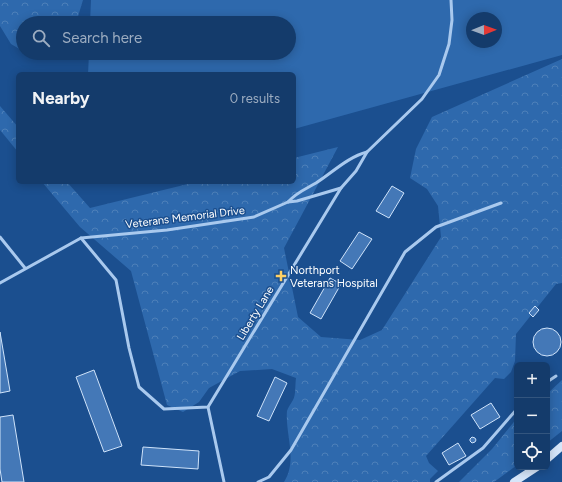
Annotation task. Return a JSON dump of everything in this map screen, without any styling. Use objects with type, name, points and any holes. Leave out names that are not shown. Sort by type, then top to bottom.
[{"type":"street","points":[[550,456],[562,446]]},
{"type":"street","points":[[514,482],[532,470]]},
{"type":"lane","name":"Veterans Memorial Drive","points":[[81,238],[167,230],[254,217],[288,202],[342,188],[356,171],[367,152],[422,99],[439,75],[449,44],[452,20],[451,0]]},
{"type":"lane","name":"Veterans Memorial Drive","points":[[288,202],[294,195],[316,183],[356,155],[367,152]]},
{"type":"lane","name":"Liberty Lane","points":[[208,407],[342,188]]},
{"type":"lane","points":[[258,482],[269,477],[290,450],[405,252],[436,227],[501,203]]},
{"type":"lane","points":[[0,237],[25,268]]},
{"type":"lane","points":[[0,283],[81,238],[116,280],[129,348],[139,387],[164,409],[208,407],[224,482]]},
{"type":"lane","points":[[550,380],[556,376]]},
{"type":"lane","points":[[436,482],[483,448],[514,412]]},
{"type":"green space","points":[[0,0],[83,0],[78,16],[16,16],[16,47],[11,44],[0,26]]},
{"type":"green space","points":[[91,0],[562,0],[562,55],[296,128],[296,72],[88,72],[89,60],[296,60],[296,16],[90,16]]},
{"type":"green space","points":[[562,59],[562,283],[556,284],[516,334],[515,361],[511,372],[504,379],[495,378],[426,456],[429,463],[438,471],[430,479],[430,482],[284,482],[288,474],[291,456],[287,411],[294,398],[296,378],[272,369],[240,371],[209,388],[199,402],[183,412],[167,405],[131,271],[80,227],[44,184],[69,184],[90,208],[188,184],[296,184],[296,158],[338,147],[284,248],[298,317],[321,337],[360,340],[382,330],[441,237],[438,206],[427,189],[410,178],[416,149],[432,117]]},
{"type":"green space","points":[[0,106],[16,125],[16,150],[0,130]]},
{"type":"green space","points":[[562,380],[562,431],[550,441],[550,398],[550,391]]},
{"type":"green space","points":[[514,422],[514,467],[494,482],[459,482],[492,449]]},
{"type":"building","points":[[392,186],[404,193],[389,218],[376,211]]},
{"type":"building","points":[[359,232],[372,239],[352,269],[340,261]]},
{"type":"building","points":[[330,278],[341,284],[321,319],[310,313]]},
{"type":"building","points":[[535,306],[539,310],[533,317],[529,313]]},
{"type":"building","points":[[547,328],[553,329],[557,332],[560,336],[560,348],[557,352],[553,355],[547,356],[541,355],[537,352],[534,348],[533,342],[534,336],[537,332],[541,329]]},
{"type":"building","points":[[0,332],[10,391],[0,393]]},
{"type":"building","points":[[94,370],[122,446],[104,452],[76,377]]},
{"type":"building","points":[[275,377],[287,383],[269,421],[257,416]]},
{"type":"building","points":[[491,403],[500,417],[480,429],[471,415]]},
{"type":"building","points":[[13,415],[24,482],[2,482],[0,469],[0,417]]},
{"type":"building","points":[[472,437],[476,440],[472,443],[470,439]]},
{"type":"building","points":[[458,443],[466,456],[449,465],[442,453]]},
{"type":"building","points":[[143,447],[199,451],[198,469],[141,465]]},
{"type":"place","name":"Northport Veterans Hospital","points":[[281,276]]}]
